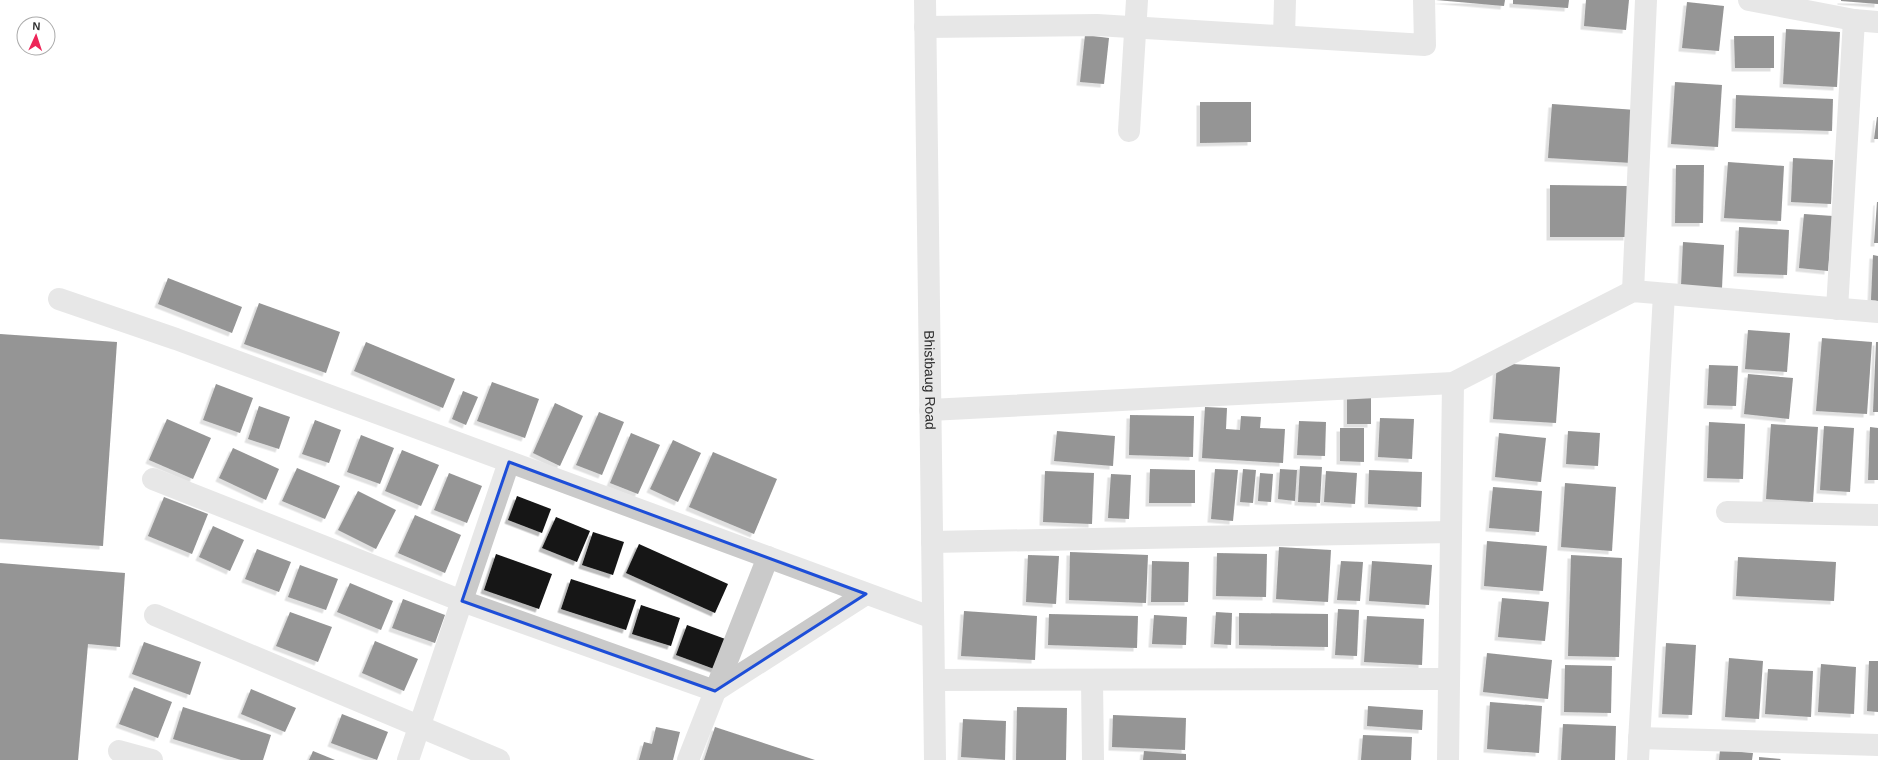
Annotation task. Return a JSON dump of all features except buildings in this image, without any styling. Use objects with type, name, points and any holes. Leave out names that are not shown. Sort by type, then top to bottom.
[{"type":"street","name":"Bhistbaug Road","points":[[926,0],[925,27],[935,760]]},
{"type":"street","points":[[1130,132],[1137,0]]},
{"type":"street","points":[[1284,36],[1285,0]]},
{"type":"street","points":[[925,27],[1097,25],[1425,45],[1424,0]]},
{"type":"street","points":[[1633,292],[1646,0]]},
{"type":"street","points":[[1749,0],[1854,20],[1878,22]]},
{"type":"street","points":[[1837,309],[1854,20]]},
{"type":"street","points":[[930,410],[1453,383],[1633,292],[1878,312]]},
{"type":"street","points":[[1638,760],[1664,294]]},
{"type":"street","points":[[59,299],[190,345],[933,618]]},
{"type":"street","points":[[1448,760],[1453,383]]},
{"type":"street","points":[[408,760],[509,462]]},
{"type":"street","points":[[153,478],[462,601],[715,691]]},
{"type":"street","points":[[1727,512],[1878,515]]},
{"type":"street","points":[[932,542],[1451,532]]},
{"type":"street","points":[[688,760],[768,557]]},
{"type":"street","points":[[715,691],[866,594]]},
{"type":"street","points":[[155,615],[499,760]]},
{"type":"street","points":[[934,680],[1449,679]]},
{"type":"street","points":[[1092,680],[1093,760]]},
{"type":"street","points":[[1639,738],[1878,745]]},
{"type":"street","points":[[119,751],[152,760]]},
{"type":"highlighted area","points":[[509,462],[866,594],[715,691],[462,601]]}]
